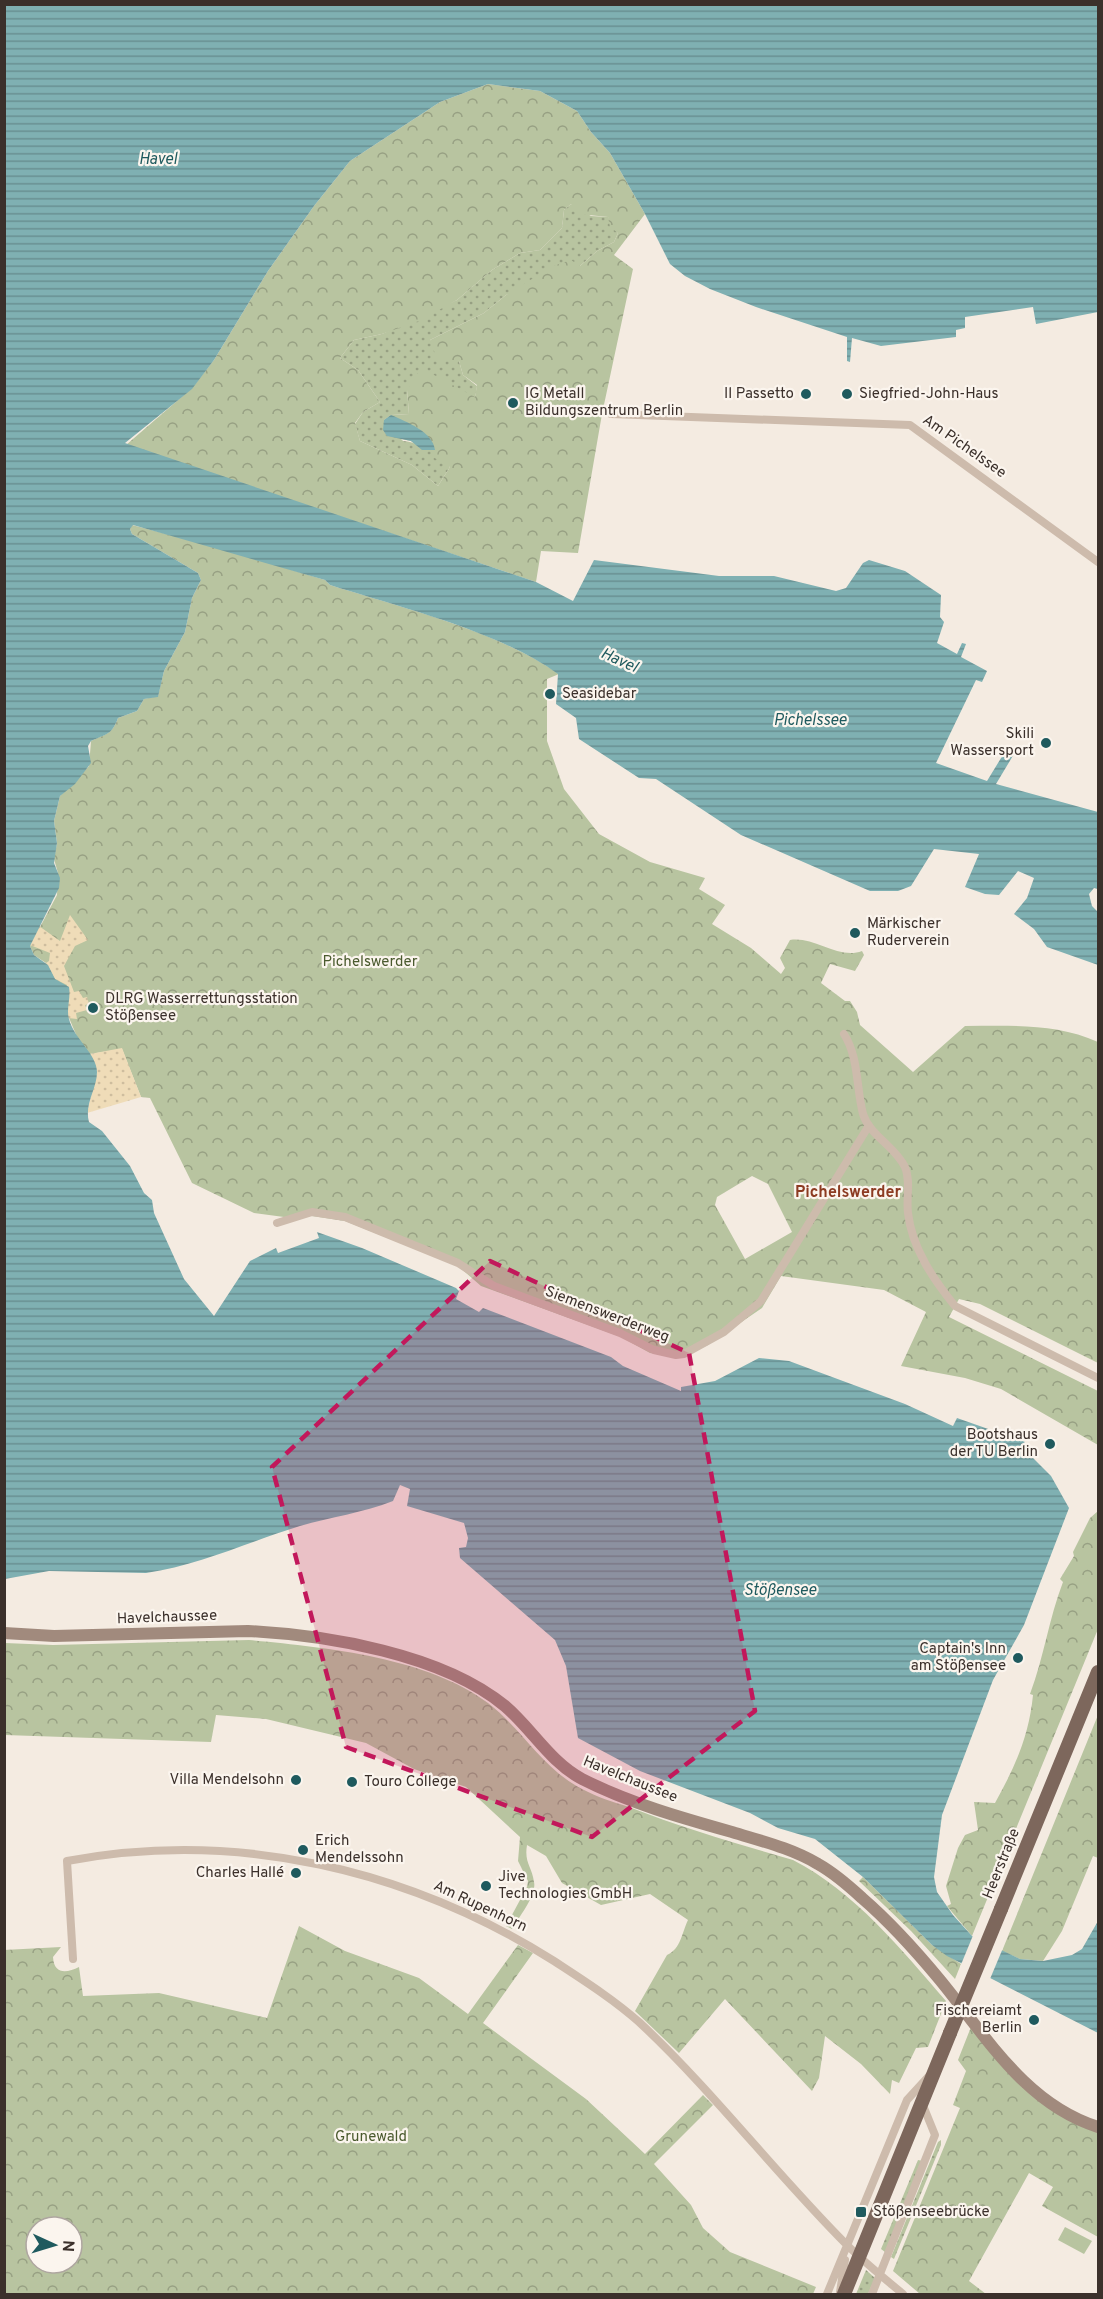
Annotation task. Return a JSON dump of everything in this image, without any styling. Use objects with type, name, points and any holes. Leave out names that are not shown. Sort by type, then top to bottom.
[{"type":"main road","name":"Heerstraße","points":[[842,2295],[861,2257],[935,2069],[1098,1672]]},
{"type":"street","name":"Am Pichelssee","points":[[611,414],[910,425],[1098,562]]},
{"type":"street","points":[[844,1034],[854,1057],[861,1102],[868,1127],[893,1150],[906,1170],[908,1214],[917,1247],[933,1277],[954,1306],[1098,1378]]},
{"type":"street","name":"Siemenswerderweg","points":[[277,1223],[312,1212],[345,1217],[458,1263],[494,1286],[620,1333],[654,1350],[676,1355],[700,1346],[724,1332],[761,1301],[868,1127]]},
{"type":"street","name":"Havelchaussee","points":[[4,1633],[54,1636],[248,1630],[277,1632],[400,1655],[437,1668],[494,1697],[507,1707],[560,1765],[582,1779],[664,1812],[781,1847],[820,1865],[889,1924],[1022,2080],[1059,2109],[1098,2127]]},
{"type":"street","name":"Am Rupenhorn","points":[[73,1959],[67,1862],[147,1850],[225,1851],[275,1856],[318,1864],[400,1887],[461,1910],[507,1933],[581,1978],[621,2007],[675,2057],[848,2245],[903,2295]]},
{"type":"street","name":"Heerstraße","points":[[827,2295],[907,2100],[935,2069]]},
{"type":"street","points":[[872,2295],[935,2134],[922,2103]]},
{"type":"street","name":"Heerstraße","points":[[842,2295],[848,2245]]},
{"type":"highlighted area","points":[[490,1261],[689,1353],[755,1711],[592,1837],[346,1747],[272,1467]]},
{"type":"green space","points":[[488,84],[540,91],[577,111],[591,132],[610,153],[645,214],[614,255],[633,269],[602,414],[578,553],[541,551],[536,582],[126,445],[192,388],[214,360],[268,271],[314,206],[350,161],[440,102]],"holes":[[[571,204],[579,214],[608,217],[610,227],[618,233],[614,242],[597,251],[580,266],[571,260],[553,266],[506,295],[484,313],[430,340],[437,359],[459,361],[463,375],[477,385],[475,397],[421,368],[407,390],[409,414],[391,415],[384,420],[383,430],[387,436],[411,441],[422,450],[435,450],[433,457],[450,467],[438,486],[412,465],[360,441],[355,423],[363,412],[380,402],[358,370],[340,358],[354,340],[382,334],[419,321],[457,300],[492,270],[520,253],[540,250],[562,228],[564,210]]]},
{"type":"green space","points":[[571,204],[591,216],[608,217],[618,233],[614,242],[597,251],[580,266],[506,295],[484,313],[430,340],[459,361],[463,375],[477,386],[475,398],[407,390],[409,414],[391,415],[384,420],[403,441],[435,450],[450,467],[438,486],[412,465],[360,441],[355,424],[363,412],[380,402],[358,370],[340,358],[354,340],[382,334],[457,300],[492,270],[520,253],[540,250],[562,228],[564,210]]},
{"type":"green space","name":"Pichelswerder","points":[[132,525],[209,545],[325,580],[330,585],[479,633],[508,645],[559,674],[547,679],[547,741],[564,789],[599,834],[650,862],[705,878],[699,889],[725,905],[712,924],[751,948],[781,974],[785,968],[780,958],[790,940],[808,941],[844,953],[862,951],[864,955],[855,971],[830,964],[821,983],[845,1001],[850,1001],[857,1012],[860,1025],[913,1072],[965,1026],[1050,1029],[1066,1031],[1098,1042],[1098,1363],[980,1304],[959,1299],[949,1317],[1098,1391],[1098,1445],[1001,1389],[965,1378],[901,1366],[926,1312],[884,1290],[781,1276],[762,1308],[708,1345],[680,1358],[650,1353],[621,1337],[481,1286],[458,1266],[345,1221],[312,1216],[284,1217],[254,1213],[192,1183],[150,1098],[141,1097],[122,1049],[90,1054],[80,1044],[46,963],[34,955],[30,946],[57,895],[58,873],[54,859],[57,843],[54,821],[60,796],[89,766],[91,741],[111,731],[118,718],[137,711],[144,699],[158,696],[164,671],[185,632],[192,598],[201,580],[198,573],[132,534],[130,529]],"holes":[[[752,1176],[768,1184],[792,1232],[745,1259],[715,1205],[717,1197]]]},
{"type":"green space","points":[[1098,1511],[1098,1629],[972,1936],[947,1906],[951,1904],[946,1886],[958,1848],[965,1835],[978,1830],[974,1802],[995,1803],[1015,1764],[1031,1710],[1033,1695],[1030,1694],[1063,1582],[1060,1579],[1074,1556],[1073,1552],[1090,1518]]},
{"type":"green space","points":[[249,1640],[309,1646],[373,1657],[435,1675],[463,1687],[488,1703],[556,1771],[582,1789],[690,1829],[793,1860],[816,1873],[837,1888],[876,1923],[946,2001],[928,2047],[916,2048],[899,2083],[892,2080],[890,2094],[861,2064],[825,2036],[819,2078],[812,2091],[725,1999],[679,2053],[635,2011],[667,1955],[678,1944],[688,1920],[650,1894],[601,1905],[562,1883],[546,1856],[527,1845],[527,1860],[534,1882],[533,1893],[512,1929],[506,1926],[528,1881],[518,1861],[520,1837],[466,1787],[414,1769],[366,1743],[266,1719],[216,1715],[211,1742],[5,1735],[5,1643],[53,1645]]},
{"type":"green space","points":[[1098,1715],[1098,1858],[1093,1856],[1062,1931],[1043,1961],[1020,1959],[1002,1951]]},
{"type":"green space","points":[[863,1877],[932,1945],[961,1964],[955,1979],[911,1931],[859,1881]]},
{"type":"green space","name":"Grunewald","points":[[299,1926],[345,1951],[419,1978],[468,2014],[518,1945],[533,1953],[483,2023],[586,2099],[645,2154],[703,2095],[713,2105],[654,2164],[691,2205],[703,2228],[730,2252],[816,2287],[813,2294],[5,2294],[4,1950],[61,1947],[53,1957],[54,1963],[62,1971],[79,1967],[83,1996],[159,1993],[267,2018]]},
{"type":"green space","points":[[971,2027],[1005,2069],[1098,2131],[1098,2237],[1042,2206],[1053,2187],[1029,2173],[969,2281],[986,2294],[920,2294],[893,2271],[960,2108],[953,2105],[966,2071],[958,2060]]},
{"type":"green space","points":[[941,2140],[941,2145],[894,2259],[891,2257],[938,2142]]},
{"type":"green space","points":[[918,2160],[923,2161],[885,2252],[881,2249]]},
{"type":"green space","points":[[1065,2227],[1092,2241],[1084,2254],[1058,2240]]},
{"type":"green space","points":[[866,2270],[875,2278],[868,2294],[856,2294]]},
{"type":"sand","points":[[70,915],[88,940],[75,946],[64,966],[74,992],[79,991],[83,998],[87,997],[89,1004],[85,1005],[87,1010],[76,1013],[77,1019],[68,1018],[67,985],[55,979],[46,963],[49,961],[50,953],[30,945],[39,926],[60,941]]},
{"type":"sand","points":[[122,1048],[141,1097],[87,1113],[97,1072],[90,1054]]},
{"type":"water","points":[[5,5],[1098,5],[1098,312],[1036,324],[1033,307],[965,317],[965,328],[956,330],[956,337],[881,346],[852,338],[850,362],[847,361],[847,337],[710,289],[685,276],[670,264],[610,153],[591,132],[577,111],[540,91],[488,84],[440,102],[350,161],[314,206],[268,271],[214,360],[192,389],[125,443],[536,582],[573,601],[594,560],[719,576],[774,576],[836,591],[846,588],[863,563],[869,560],[905,571],[941,595],[940,617],[944,622],[937,643],[957,654],[962,643],[966,644],[961,657],[987,671],[982,682],[976,680],[936,763],[987,781],[1009,745],[1017,749],[996,784],[1098,812],[1098,889],[1094,888],[1089,894],[1092,906],[1098,912],[1098,965],[1047,947],[1034,929],[1014,914],[1027,898],[1034,878],[1018,871],[999,895],[985,894],[965,887],[979,854],[934,849],[911,886],[898,891],[870,891],[741,835],[656,779],[639,778],[579,739],[576,718],[556,704],[558,674],[508,645],[448,622],[330,585],[325,580],[133,525],[130,529],[132,534],[198,573],[201,580],[192,598],[185,632],[164,671],[158,697],[144,699],[137,711],[118,718],[111,731],[91,741],[88,746],[91,763],[75,784],[60,796],[54,821],[57,843],[54,863],[60,878],[59,888],[30,946],[34,955],[48,965],[55,979],[69,987],[69,1019],[75,1033],[96,1065],[96,1078],[88,1109],[89,1122],[102,1131],[130,1166],[144,1193],[152,1200],[154,1213],[184,1279],[214,1316],[250,1261],[276,1248],[278,1253],[319,1238],[317,1232],[362,1248],[456,1288],[459,1291],[456,1299],[479,1312],[483,1308],[611,1357],[623,1366],[681,1391],[681,1387],[715,1381],[759,1358],[789,1361],[905,1404],[953,1426],[957,1418],[1025,1442],[1023,1446],[1031,1451],[1031,1456],[1051,1476],[1069,1508],[1024,1625],[993,1680],[942,1815],[934,1877],[937,1892],[972,1936],[1020,1959],[1043,1961],[1072,1955],[1082,1949],[1098,1921],[1098,2033],[947,1956],[932,1945],[863,1877],[815,1839],[778,1828],[750,1813],[640,1771],[578,1738],[566,1666],[555,1640],[460,1558],[459,1548],[466,1547],[468,1538],[464,1523],[407,1506],[410,1489],[400,1485],[393,1501],[300,1526],[186,1565],[146,1573],[49,1571],[5,1579]]},
{"type":"water","points":[[391,415],[424,433],[430,438],[435,450],[422,450],[411,441],[387,436],[383,430],[384,420]]},
{"type":"pier","points":[[974,1933],[1003,1948],[990,1979],[960,1967]]},
{"type":"place","name":"Il Passetto","points":[[806,394]]},
{"type":"place","name":"Siegfried-John-Haus","points":[[847,394]]},
{"type":"place","name":"IG Metall Bildungszentrum Berlin","points":[[513,403]]},
{"type":"place","name":"Seasidebar","points":[[550,694]]},
{"type":"place","name":"Skili Wassersport","points":[[1046,743]]},
{"type":"place","name":"Märkischer Ruderverein","points":[[855,933]]},
{"type":"place","name":"DLRG Wasserrettungsstation Stößensee","points":[[93,1008]]},
{"type":"place","name":"Bootshaus der TU Berlin","points":[[1050,1444]]},
{"type":"place","name":"Captain's Inn am Stößensee","points":[[1018,1658]]},
{"type":"place","name":"Villa Mendelsohn","points":[[296,1780]]},
{"type":"place","name":"Touro College","points":[[352,1782]]},
{"type":"place","name":"Erich Mendelssohn","points":[[303,1850]]},
{"type":"place","name":"Charles Hallé","points":[[296,1873]]},
{"type":"place","name":"Jive Technologies GmbH","points":[[486,1886]]},
{"type":"place","name":"Fischereiamt Berlin","points":[[1034,2020]]},
{"type":"place","name":"Stößenseebrücke","points":[[861,2212]]},
{"type":"district","name":"Pichelswerder","points":[[848,1193]]},
{"type":"water label","name":"Havel","points":[[158,160]]},
{"type":"water label","name":"Havel","points":[[619,661]]},
{"type":"water label","name":"Pichelssee","points":[[810,721]]},
{"type":"water label","name":"Stößensee","points":[[780,1591]]}]
